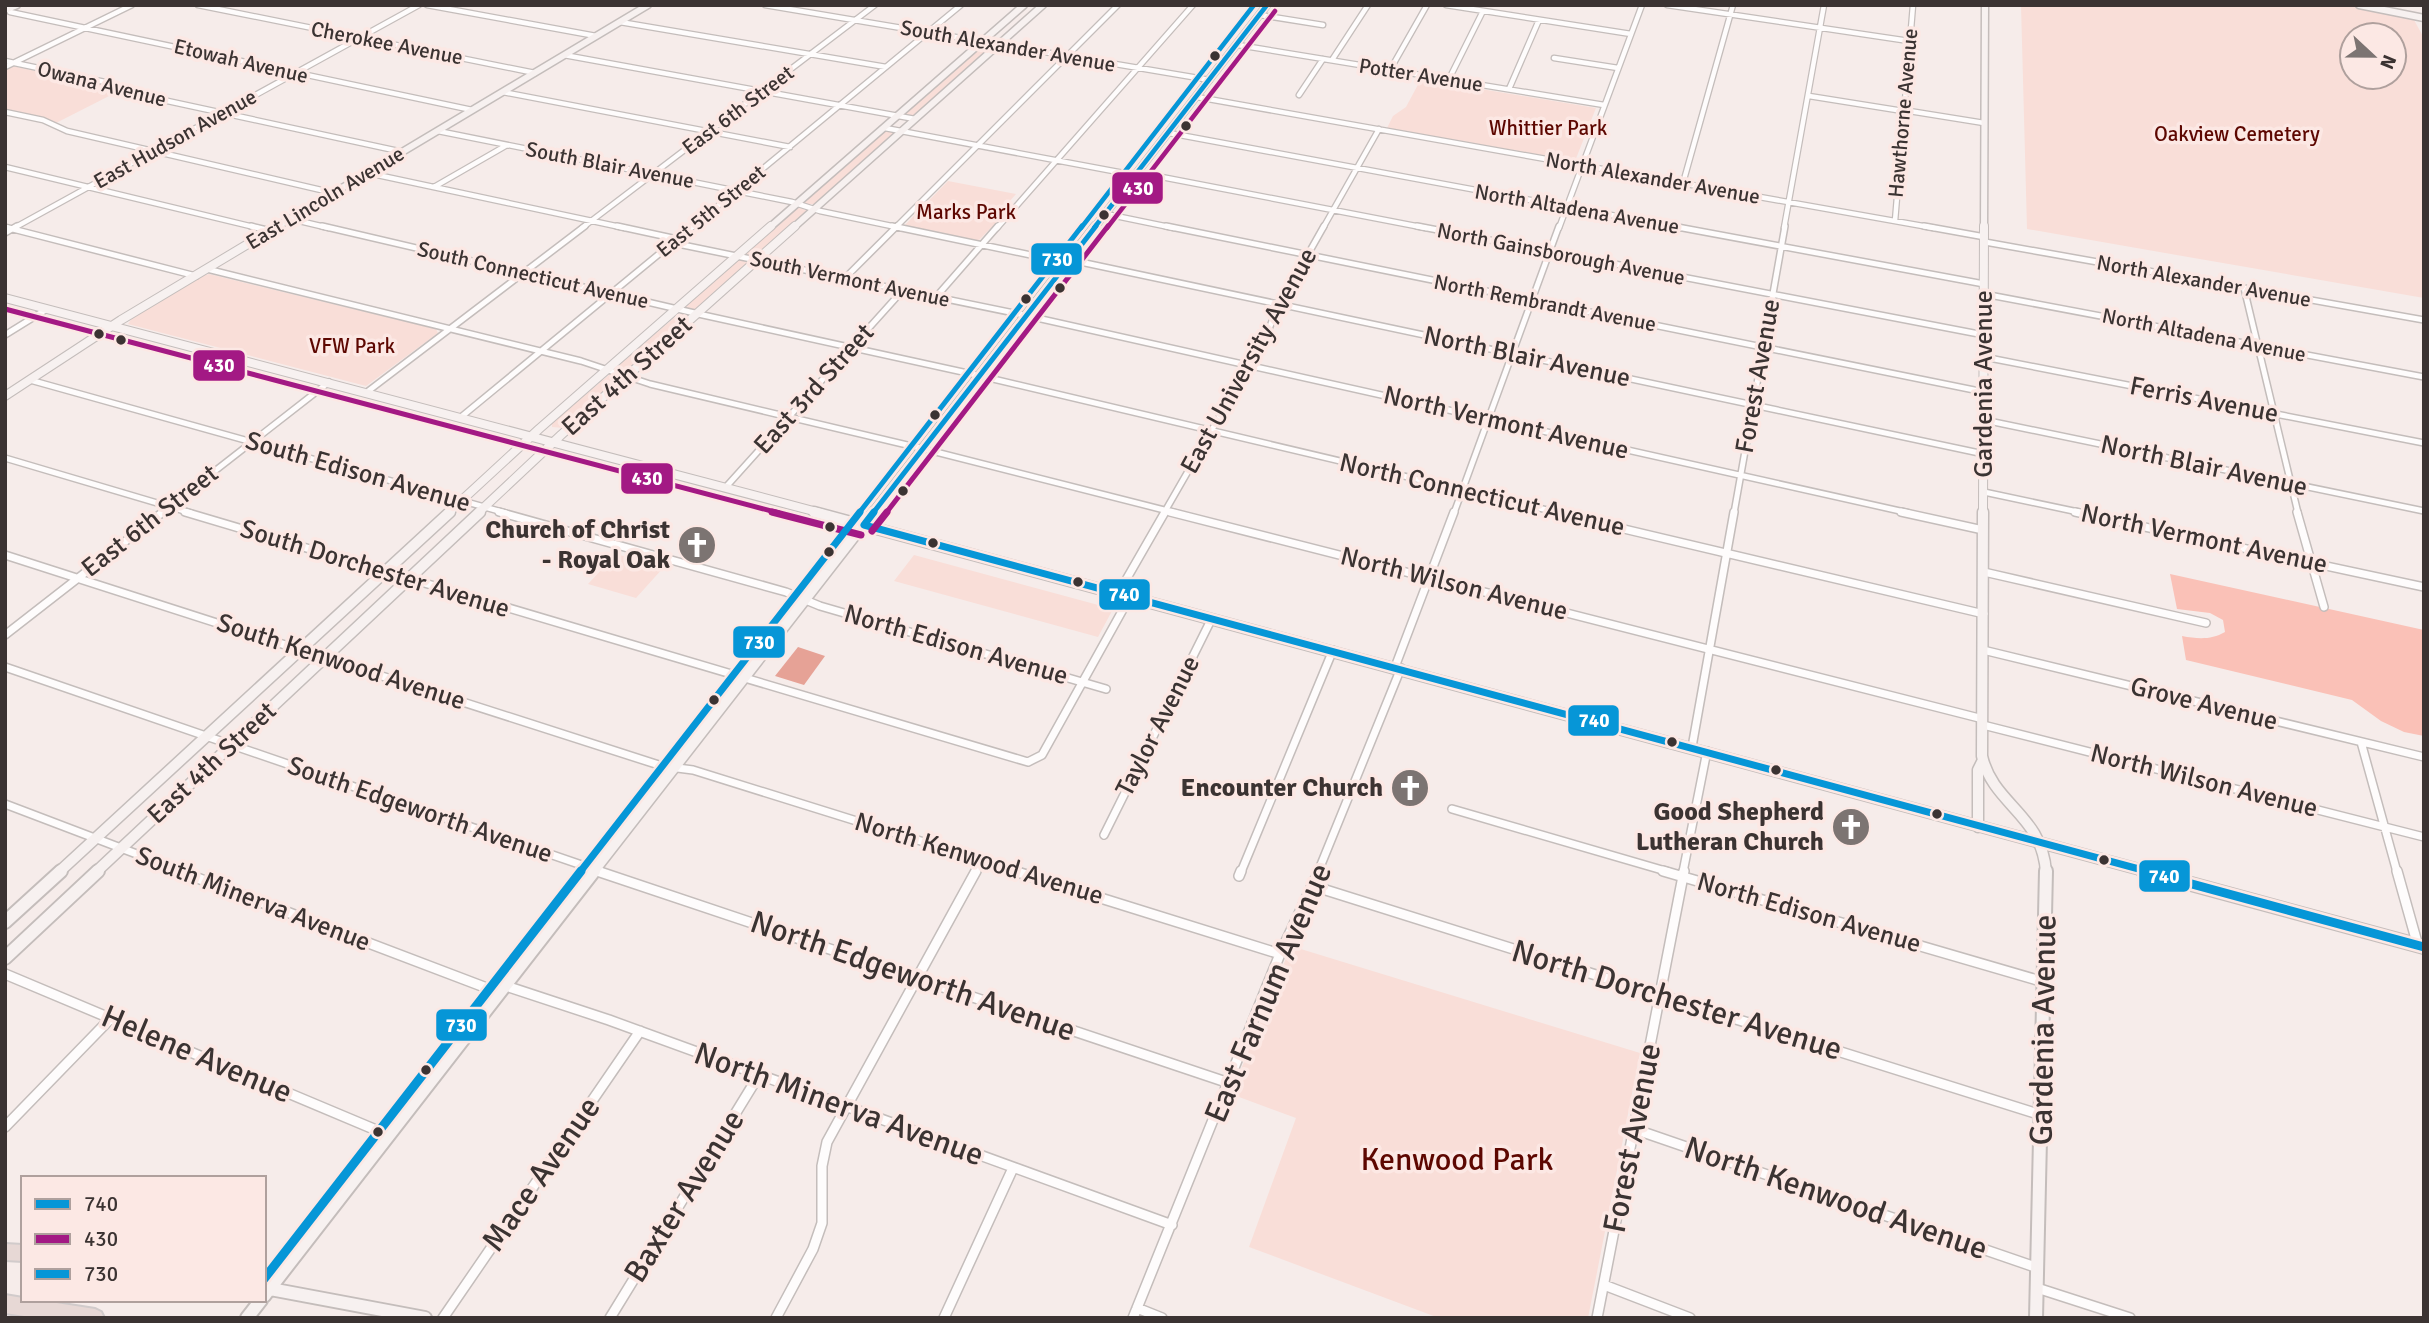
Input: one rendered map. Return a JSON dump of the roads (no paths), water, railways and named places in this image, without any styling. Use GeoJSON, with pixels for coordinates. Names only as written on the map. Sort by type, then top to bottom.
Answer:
{"type":"FeatureCollection","features":[{"type":"Feature","properties":{"kind":"highway"},"geometry":{"type":"LineString","coordinates":[[5,1304],[95,1318]]}},
{"type":"Feature","properties":{"kind":"street"},"geometry":{"type":"LineString","coordinates":[[8,11],[17,5]]}},
{"type":"Feature","properties":{"kind":"street"},"geometry":{"type":"LineString","coordinates":[[5,67],[132,5]]}},
{"type":"Feature","properties":{"kind":"street","name":"Cherokee Avenue"},"geometry":{"type":"LineString","coordinates":[[198,5],[535,73]]}},
{"type":"Feature","properties":{"kind":"street","name":"East Hudson Avenue"},"geometry":{"type":"LineString","coordinates":[[5,233],[419,5]]}},
{"type":"Feature","properties":{"kind":"street"},"geometry":{"type":"LineString","coordinates":[[427,5],[596,36]]}},
{"type":"Feature","properties":{"kind":"street","name":"East Lincoln Avenue"},"geometry":{"type":"LineString","coordinates":[[5,396],[196,275],[648,5]]}},
{"type":"Feature","properties":{"kind":"street","name":"South Alexander Avenue"},"geometry":{"type":"LineString","coordinates":[[765,5],[1210,80]]}},
{"type":"Feature","properties":{"kind":"street","name":"East 6th Street"},"geometry":{"type":"LineString","coordinates":[[367,392],[875,5]]}},
{"type":"Feature","properties":{"kind":"street","name":"East 5th Street"},"geometry":{"type":"LineString","coordinates":[[461,417],[961,5]]}},
{"type":"Feature","properties":{"kind":"street","name":"East 4th Street"},"geometry":{"type":"LineString","coordinates":[[5,922],[532,436],[1024,5]]}},
{"type":"Feature","properties":{"kind":"street","name":"East 4th Street"},"geometry":{"type":"LineString","coordinates":[[5,958],[568,429],[1043,5]]}},
{"type":"Feature","properties":{"kind":"street"},"geometry":{"type":"LineString","coordinates":[[845,278],[1118,5]]}},
{"type":"Feature","properties":{"kind":"street"},"geometry":{"type":"LineString","coordinates":[[936,297],[1193,5]]}},
{"type":"Feature","properties":{"kind":"street"},"geometry":{"type":"LineString","coordinates":[[1257,5],[1267,6]]}},
{"type":"Feature","properties":{"kind":"street"},"geometry":{"type":"LineString","coordinates":[[1332,60],[1368,5]]}},
{"type":"Feature","properties":{"kind":"street"},"geometry":{"type":"LineString","coordinates":[[1390,70],[1427,5]]}},
{"type":"Feature","properties":{"kind":"street"},"geometry":{"type":"LineString","coordinates":[[1449,5],[1632,33]]}},
{"type":"Feature","properties":{"kind":"street","name":"East Farnum Avenue"},"geometry":{"type":"LineString","coordinates":[[1135,1313],[1280,954],[1313,886],[1398,667],[1642,5]]}},
{"type":"Feature","properties":{"kind":"street"},"geometry":{"type":"LineString","coordinates":[[1667,5],[1909,41]]}},
{"type":"Feature","properties":{"kind":"street"},"geometry":{"type":"LineString","coordinates":[[1683,183],[1733,5]]}},
{"type":"Feature","properties":{"kind":"street","name":"Forest Avenue"},"geometry":{"type":"LineString","coordinates":[[1692,747],[1824,5]]}},
{"type":"Feature","properties":{"kind":"street","name":"Hawthorne Avenue"},"geometry":{"type":"LineString","coordinates":[[1895,221],[1913,5]]}},
{"type":"Feature","properties":{"kind":"street","name":"Gardenia Avenue"},"geometry":{"type":"LineString","coordinates":[[1985,5],[1982,762],[1992,782],[2026,817],[2040,844],[2046,895],[2036,1318]]}},
{"type":"Feature","properties":{"kind":"street"},"geometry":{"type":"LineString","coordinates":[[2359,5],[2424,18]]}},
{"type":"Feature","properties":{"kind":"street"},"geometry":{"type":"LineString","coordinates":[[266,1292],[1267,6]]}},
{"type":"Feature","properties":{"kind":"street","name":"Etowah Avenue"},"geometry":{"type":"LineString","coordinates":[[8,11],[472,110]]}},
{"type":"Feature","properties":{"kind":"street"},"geometry":{"type":"LineString","coordinates":[[1448,79],[1483,11]]}},
{"type":"Feature","properties":{"kind":"street"},"geometry":{"type":"LineString","coordinates":[[1260,15],[1323,25]]}},
{"type":"Feature","properties":{"kind":"street"},"geometry":{"type":"LineString","coordinates":[[1508,89],[1539,20]]}},
{"type":"Feature","properties":{"kind":"street"},"geometry":{"type":"LineString","coordinates":[[620,22],[886,67]]}},
{"type":"Feature","properties":{"kind":"street","name":"Potter Avenue"},"geometry":{"type":"LineString","coordinates":[[1238,45],[1604,105]]}},
{"type":"Feature","properties":{"kind":"street"},"geometry":{"type":"LineString","coordinates":[[564,55],[915,119]]}},
{"type":"Feature","properties":{"kind":"street"},"geometry":{"type":"LineString","coordinates":[[1554,58],[1618,68]]}},
{"type":"Feature","properties":{"kind":"street"},"geometry":{"type":"LineString","coordinates":[[1299,95],[1323,59]]}},
{"type":"Feature","properties":{"kind":"street","name":"Owana Avenue"},"geometry":{"type":"LineString","coordinates":[[5,61],[105,82],[126,92],[403,152]]}},
{"type":"Feature","properties":{"kind":"street"},"geometry":{"type":"LineString","coordinates":[[503,92],[790,146]]}},
{"type":"Feature","properties":{"kind":"street"},"geometry":{"type":"LineString","coordinates":[[1809,96],[1984,123]]}},
{"type":"Feature","properties":{"kind":"street","name":"North Alexander Avenue"},"geometry":{"type":"LineString","coordinates":[[1197,97],[1791,202],[2424,320]]}},
{"type":"Feature","properties":{"kind":"street"},"geometry":{"type":"LineString","coordinates":[[5,112],[43,120],[62,130],[334,193]]}},
{"type":"Feature","properties":{"kind":"street","name":"North Gainsborough Avenue"},"geometry":{"type":"LineString","coordinates":[[885,128],[1334,210],[1984,335]]}},
{"type":"Feature","properties":{"kind":"street","name":"East University Avenue"},"geometry":{"type":"LineString","coordinates":[[1119,592],[1268,334],[1280,304],[1379,129]]}},
{"type":"Feature","properties":{"kind":"street","name":"South Blair Avenue"},"geometry":{"type":"LineString","coordinates":[[438,131],[1070,262]]}},
{"type":"Feature","properties":{"kind":"street","name":"North Altadena Avenue"},"geometry":{"type":"LineString","coordinates":[[1169,133],[1984,284]]}},
{"type":"Feature","properties":{"kind":"street"},"geometry":{"type":"LineString","coordinates":[[435,187],[507,145]]}},
{"type":"Feature","properties":{"kind":"street"},"geometry":{"type":"LineString","coordinates":[[5,167],[271,231]]}},
{"type":"Feature","properties":{"kind":"street","name":"South Vermont Avenue"},"geometry":{"type":"LineString","coordinates":[[368,173],[592,221],[738,256],[1028,316]]}},
{"type":"Feature","properties":{"kind":"street","name":"North Rembrandt Avenue"},"geometry":{"type":"LineString","coordinates":[[1106,214],[1984,392]]}},
{"type":"Feature","properties":{"kind":"street","name":"South Connecticut Avenue"},"geometry":{"type":"LineString","coordinates":[[291,219],[981,376]]}},
{"type":"Feature","properties":{"kind":"street"},"geometry":{"type":"LineString","coordinates":[[5,227],[196,275]]}},
{"type":"Feature","properties":{"kind":"street","name":"North Blair Avenue"},"geometry":{"type":"LineString","coordinates":[[1070,262],[1984,454]]}},
{"type":"Feature","properties":{"kind":"street","name":"North Wilson Avenue"},"geometry":{"type":"LineString","coordinates":[[207,269],[541,351],[650,384],[924,449],[1710,649],[2424,837]]}},
{"type":"Feature","properties":{"kind":"street"},"geometry":{"type":"LineString","coordinates":[[2244,288],[2289,483],[2324,607]]}},
{"type":"Feature","properties":{"kind":"street","name":"East 3rd Street"},"geometry":{"type":"LineString","coordinates":[[725,488],[903,290]]}},
{"type":"Feature","properties":{"kind":"street","name":"North Altadena Avenue"},"geometry":{"type":"LineString","coordinates":[[1984,294],[2424,377]]}},
{"type":"Feature","properties":{"kind":"street"},"geometry":{"type":"LineString","coordinates":[[5,298],[1131,595],[2421,946]]}},
{"type":"Feature","properties":{"kind":"street"},"geometry":{"type":"LineString","coordinates":[[5,335],[47,309]]}},
{"type":"Feature","properties":{"kind":"street","name":"North Vermont Avenue"},"geometry":{"type":"LineString","coordinates":[[1028,316],[1983,530]]}},
{"type":"Feature","properties":{"kind":"street","name":"Ferris Avenue"},"geometry":{"type":"LineString","coordinates":[[1984,357],[2424,443]]}},
{"type":"Feature","properties":{"kind":"street","name":"North Connecticut Avenue"},"geometry":{"type":"LineString","coordinates":[[981,376],[1983,614]]}},
{"type":"Feature","properties":{"kind":"street","name":"South Edison Avenue"},"geometry":{"type":"LineString","coordinates":[[30,380],[806,600]]}},
{"type":"Feature","properties":{"kind":"street","name":"East 6th Street"},"geometry":{"type":"LineString","coordinates":[[5,635],[329,382]]}},
{"type":"Feature","properties":{"kind":"street"},"geometry":{"type":"LineString","coordinates":[[550,420],[550,429],[568,429]]}},
{"type":"Feature","properties":{"kind":"street","name":"North Blair Avenue"},"geometry":{"type":"LineString","coordinates":[[1984,420],[2424,511]]}},
{"type":"Feature","properties":{"kind":"street"},"geometry":{"type":"LineString","coordinates":[[516,451],[533,449],[538,452],[538,458]]}},
{"type":"Feature","properties":{"kind":"street","name":"South Dorchester Avenue"},"geometry":{"type":"LineString","coordinates":[[5,458],[745,678]]}},
{"type":"Feature","properties":{"kind":"street","name":"North Vermont Avenue"},"geometry":{"type":"LineString","coordinates":[[1984,492],[2424,587]]}},
{"type":"Feature","properties":{"kind":"street","name":"South Kenwood Avenue"},"geometry":{"type":"LineString","coordinates":[[5,555],[662,766],[676,768]]}},
{"type":"Feature","properties":{"kind":"street"},"geometry":{"type":"LineString","coordinates":[[1984,572],[2206,623]]}},
{"type":"Feature","properties":{"kind":"street"},"geometry":{"type":"LineString","coordinates":[[745,678],[1025,762],[1034,761],[1042,755],[1131,595]]}},
{"type":"Feature","properties":{"kind":"street","name":"North Edison Avenue"},"geometry":{"type":"LineString","coordinates":[[806,600],[1105,689]]}},
{"type":"Feature","properties":{"kind":"street","name":"Taylor Avenue"},"geometry":{"type":"LineString","coordinates":[[1104,835],[1213,617]]}},
{"type":"Feature","properties":{"kind":"street"},"geometry":{"type":"LineString","coordinates":[[1239,876],[1333,650]]}},
{"type":"Feature","properties":{"kind":"street","name":"Grove Avenue"},"geometry":{"type":"LineString","coordinates":[[1983,650],[2424,757]]}},
{"type":"Feature","properties":{"kind":"street","name":"South Edgeworth Avenue"},"geometry":{"type":"LineString","coordinates":[[5,667],[597,870]]}},
{"type":"Feature","properties":{"kind":"street"},"geometry":{"type":"LineString","coordinates":[[2361,742],[2421,946]]}},
{"type":"Feature","properties":{"kind":"street","name":"Forest Avenue"},"geometry":{"type":"LineString","coordinates":[[1597,1318],[1707,751]]}},
{"type":"Feature","properties":{"kind":"street","name":"Gardenia Avenue"},"geometry":{"type":"LineString","coordinates":[[1978,827],[1978,769],[1982,762]]}},
{"type":"Feature","properties":{"kind":"street","name":"North Kenwood Avenue"},"geometry":{"type":"LineString","coordinates":[[676,768],[694,770],[1280,954]]}},
{"type":"Feature","properties":{"kind":"street","name":"South Minerva Avenue"},"geometry":{"type":"LineString","coordinates":[[5,804],[503,989]]}},
{"type":"Feature","properties":{"kind":"street","name":"North Edison Avenue"},"geometry":{"type":"LineString","coordinates":[[1452,809],[2045,982]]}},
{"type":"Feature","properties":{"kind":"street"},"geometry":{"type":"LineString","coordinates":[[776,1318],[818,1237],[824,1205],[822,1166],[827,1142],[982,860]]}},
{"type":"Feature","properties":{"kind":"street","name":"North Edgeworth Avenue"},"geometry":{"type":"LineString","coordinates":[[597,870],[1229,1083]]}},
{"type":"Feature","properties":{"kind":"street","name":"North Dorchester Avenue"},"geometry":{"type":"LineString","coordinates":[[1313,886],[2041,1115]]}},
{"type":"Feature","properties":{"kind":"street","name":"Helene Avenue"},"geometry":{"type":"LineString","coordinates":[[5,974],[388,1135]]}},
{"type":"Feature","properties":{"kind":"street","name":"North Minerva Avenue"},"geometry":{"type":"LineString","coordinates":[[503,989],[640,1031],[1172,1225]]}},
{"type":"Feature","properties":{"kind":"street"},"geometry":{"type":"LineString","coordinates":[[5,1126],[111,1018]]}},
{"type":"Feature","properties":{"kind":"street","name":"Mace Avenue"},"geometry":{"type":"LineString","coordinates":[[443,1318],[640,1031]]}},
{"type":"Feature","properties":{"kind":"street","name":"Baxter Avenue"},"geometry":{"type":"LineString","coordinates":[[610,1318],[759,1075]]}},
{"type":"Feature","properties":{"kind":"street","name":"North Kenwood Avenue"},"geometry":{"type":"LineString","coordinates":[[1634,1129],[2038,1268]]}},
{"type":"Feature","properties":{"kind":"street"},"geometry":{"type":"LineString","coordinates":[[944,1318],[1013,1168]]}},
{"type":"Feature","properties":{"kind":"street"},"geometry":{"type":"LineString","coordinates":[[1604,1285],[1690,1318]]}},
{"type":"Feature","properties":{"kind":"street"},"geometry":{"type":"LineString","coordinates":[[2037,1287],[2130,1318]]}},
{"type":"Feature","properties":{"kind":"street"},"geometry":{"type":"LineString","coordinates":[[266,1301],[425,1318]]}},
{"type":"Feature","properties":{"kind":"street"},"geometry":{"type":"LineString","coordinates":[[1135,1313],[1162,1318]]}},
{"type":"Feature","properties":{"kind":"place","name":"Church of Christ - Royal Oak"},"geometry":{"type":"Point","coordinates":[697,545]}},
{"type":"Feature","properties":{"kind":"place","name":"Encounter Church"},"geometry":{"type":"Point","coordinates":[1410,788]}},
{"type":"Feature","properties":{"kind":"place","name":"Good Shepherd Lutheran Church"},"geometry":{"type":"Point","coordinates":[1851,827]}},
{"type":"Feature","properties":{"kind":"park label","name":"Whittier Park"},"geometry":{"type":"Point","coordinates":[1548,128]}},
{"type":"Feature","properties":{"kind":"park label","name":"Oakview Cemetery"},"geometry":{"type":"Point","coordinates":[2237,134]}},
{"type":"Feature","properties":{"kind":"park label","name":"Marks Park"},"geometry":{"type":"Point","coordinates":[966,212]}},
{"type":"Feature","properties":{"kind":"park label","name":"VFW Park"},"geometry":{"type":"Point","coordinates":[352,346]}},
{"type":"Feature","properties":{"kind":"park label","name":"Kenwood Park"},"geometry":{"type":"Point","coordinates":[1457,1159]}}]}
